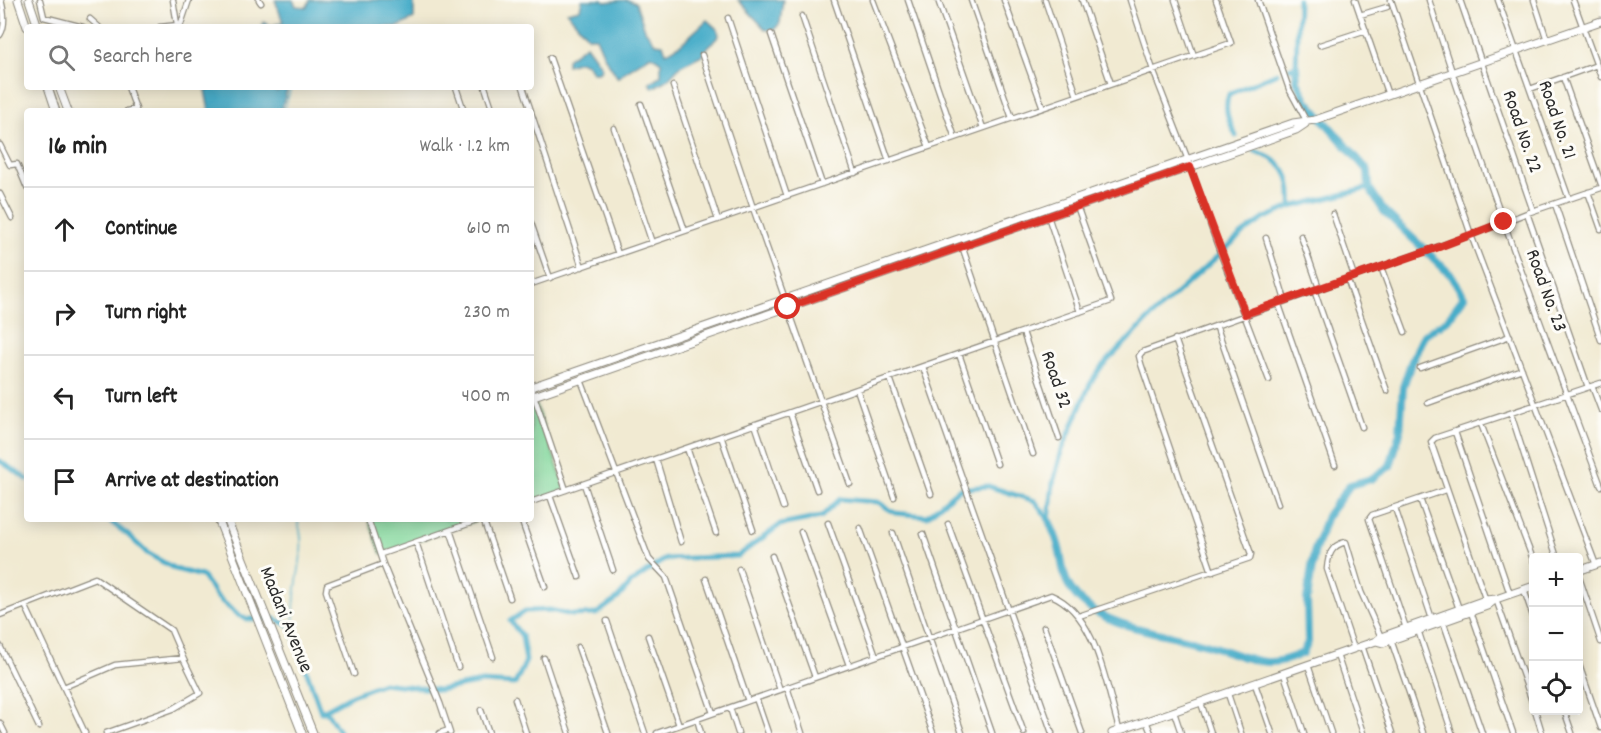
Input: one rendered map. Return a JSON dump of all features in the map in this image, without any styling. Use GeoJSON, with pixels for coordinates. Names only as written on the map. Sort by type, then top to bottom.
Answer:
{"type":"FeatureCollection","features":[{"type":"Feature","properties":{"kind":"street"},"geometry":{"type":"LineString","coordinates":[[0,35],[3,30],[4,13],[1,0]]}},
{"type":"Feature","properties":{"kind":"street"},"geometry":{"type":"LineString","coordinates":[[18,0],[26,24]]}},
{"type":"Feature","properties":{"kind":"street"},"geometry":{"type":"LineString","coordinates":[[29,0],[37,24]]}},
{"type":"Feature","properties":{"kind":"street"},"geometry":{"type":"LineString","coordinates":[[40,0],[44,17],[71,24]]}},
{"type":"Feature","properties":{"kind":"street"},"geometry":{"type":"LineString","coordinates":[[173,0],[178,24]]}},
{"type":"Feature","properties":{"kind":"street"},"geometry":{"type":"LineString","coordinates":[[179,24],[189,0]]}},
{"type":"Feature","properties":{"kind":"street"},"geometry":{"type":"LineString","coordinates":[[834,0],[889,161]]}},
{"type":"Feature","properties":{"kind":"street"},"geometry":{"type":"LineString","coordinates":[[873,0],[929,147]]}},
{"type":"Feature","properties":{"kind":"street"},"geometry":{"type":"LineString","coordinates":[[908,0],[955,138]]}},
{"type":"Feature","properties":{"kind":"street"},"geometry":{"type":"LineString","coordinates":[[938,0],[983,128]]}},
{"type":"Feature","properties":{"kind":"street"},"geometry":{"type":"LineString","coordinates":[[970,0],[1012,118]]}},
{"type":"Feature","properties":{"kind":"street"},"geometry":{"type":"LineString","coordinates":[[1004,0],[1043,108]]}},
{"type":"Feature","properties":{"kind":"street"},"geometry":{"type":"LineString","coordinates":[[1045,0],[1077,96]]}},
{"type":"Feature","properties":{"kind":"street"},"geometry":{"type":"LineString","coordinates":[[1082,0],[1111,84]]}},
{"type":"Feature","properties":{"kind":"street"},"geometry":{"type":"LineString","coordinates":[[1130,0],[1153,70],[1269,380]]}},
{"type":"Feature","properties":{"kind":"street"},"geometry":{"type":"LineString","coordinates":[[1175,0],[1194,56]]}},
{"type":"Feature","properties":{"kind":"street"},"geometry":{"type":"LineString","coordinates":[[534,283],[1231,43],[1216,0]]}},
{"type":"Feature","properties":{"kind":"street"},"geometry":{"type":"LineString","coordinates":[[1258,0],[1289,89],[1311,121]]}},
{"type":"Feature","properties":{"kind":"street"},"geometry":{"type":"LineString","coordinates":[[1355,0],[1388,95]]}},
{"type":"Feature","properties":{"kind":"street"},"geometry":{"type":"LineString","coordinates":[[1391,0],[1471,235],[1598,564],[1583,571]]}},
{"type":"Feature","properties":{"kind":"street","name":"Road No. 23"},"geometry":{"type":"LineString","coordinates":[[1429,0],[1451,73],[1601,486]]}},
{"type":"Feature","properties":{"kind":"street","name":"Road No. 22"},"geometry":{"type":"LineString","coordinates":[[1460,0],[1533,211]]}},
{"type":"Feature","properties":{"kind":"street","name":"Road No. 21"},"geometry":{"type":"LineString","coordinates":[[1498,0],[1569,199]]}},
{"type":"Feature","properties":{"kind":"street"},"geometry":{"type":"LineString","coordinates":[[1534,0],[1547,40]]}},
{"type":"Feature","properties":{"kind":"street"},"geometry":{"type":"LineString","coordinates":[[1573,0],[1601,77]]}},
{"type":"Feature","properties":{"kind":"street"},"geometry":{"type":"LineString","coordinates":[[1360,15],[1387,7]]}},
{"type":"Feature","properties":{"kind":"street"},"geometry":{"type":"LineString","coordinates":[[802,16],[855,172]]}},
{"type":"Feature","properties":{"kind":"street"},"geometry":{"type":"LineString","coordinates":[[728,18],[786,196]]}},
{"type":"Feature","properties":{"kind":"street"},"geometry":{"type":"LineString","coordinates":[[90,19],[96,24]]}},
{"type":"Feature","properties":{"kind":"street"},"geometry":{"type":"LineString","coordinates":[[534,386],[1189,163],[1296,130],[1311,121],[1601,21]]}},
{"type":"Feature","properties":{"kind":"street"},"geometry":{"type":"LineString","coordinates":[[1320,45],[1366,30]]}},
{"type":"Feature","properties":{"kind":"street"},"geometry":{"type":"LineString","coordinates":[[771,34],[822,184]]}},
{"type":"Feature","properties":{"kind":"street"},"geometry":{"type":"LineString","coordinates":[[702,55],[850,484]]}},
{"type":"Feature","properties":{"kind":"street"},"geometry":{"type":"LineString","coordinates":[[550,58],[618,254]]}},
{"type":"Feature","properties":{"kind":"street"},"geometry":{"type":"LineString","coordinates":[[1530,89],[1597,65]]}},
{"type":"Feature","properties":{"kind":"street"},"geometry":{"type":"LineString","coordinates":[[1212,572],[1139,356],[1142,352],[1175,339],[1439,247],[1601,186],[1563,77]]}},
{"type":"Feature","properties":{"kind":"street"},"geometry":{"type":"LineString","coordinates":[[673,86],[718,220]]}},
{"type":"Feature","properties":{"kind":"street"},"geometry":{"type":"LineString","coordinates":[[49,90],[55,108]]}},
{"type":"Feature","properties":{"kind":"street"},"geometry":{"type":"LineString","coordinates":[[60,90],[67,108]]}},
{"type":"Feature","properties":{"kind":"street"},"geometry":{"type":"LineString","coordinates":[[129,90],[135,108]]}},
{"type":"Feature","properties":{"kind":"street"},"geometry":{"type":"LineString","coordinates":[[457,90],[463,108]]}},
{"type":"Feature","properties":{"kind":"street"},"geometry":{"type":"LineString","coordinates":[[485,90],[492,108]]}},
{"type":"Feature","properties":{"kind":"street"},"geometry":{"type":"LineString","coordinates":[[524,90],[530,108]]}},
{"type":"Feature","properties":{"kind":"street"},"geometry":{"type":"LineString","coordinates":[[641,104],[685,231]]}},
{"type":"Feature","properties":{"kind":"street"},"geometry":{"type":"LineString","coordinates":[[534,121],[582,267]]}},
{"type":"Feature","properties":{"kind":"street"},"geometry":{"type":"LineString","coordinates":[[614,128],[652,243]]}},
{"type":"Feature","properties":{"kind":"street"},"geometry":{"type":"LineString","coordinates":[[0,145],[10,165],[17,165],[24,181]]}},
{"type":"Feature","properties":{"kind":"street"},"geometry":{"type":"LineString","coordinates":[[534,396],[1077,206],[1189,163]]}},
{"type":"Feature","properties":{"kind":"street"},"geometry":{"type":"LineString","coordinates":[[1588,192],[1601,229]]}},
{"type":"Feature","properties":{"kind":"street"},"geometry":{"type":"LineString","coordinates":[[0,194],[12,218]]}},
{"type":"Feature","properties":{"kind":"street"},"geometry":{"type":"LineString","coordinates":[[1554,204],[1601,340]]}},
{"type":"Feature","properties":{"kind":"street"},"geometry":{"type":"LineString","coordinates":[[534,501],[1111,301],[1077,206]]}},
{"type":"Feature","properties":{"kind":"street"},"geometry":{"type":"LineString","coordinates":[[1527,213],[1590,387],[1601,410]]}},
{"type":"Feature","properties":{"kind":"street"},"geometry":{"type":"LineString","coordinates":[[1334,214],[1354,276]]}},
{"type":"Feature","properties":{"kind":"street"},"geometry":{"type":"LineString","coordinates":[[1048,216],[1080,312]]}},
{"type":"Feature","properties":{"kind":"street"},"geometry":{"type":"LineString","coordinates":[[534,232],[550,278]]}},
{"type":"Feature","properties":{"kind":"street"},"geometry":{"type":"LineString","coordinates":[[1301,236],[1316,289],[1362,427]]}},
{"type":"Feature","properties":{"kind":"street"},"geometry":{"type":"LineString","coordinates":[[1266,238],[1285,300]]}},
{"type":"Feature","properties":{"kind":"street"},"geometry":{"type":"LineString","coordinates":[[962,246],[1033,454]]}},
{"type":"Feature","properties":{"kind":"street"},"geometry":{"type":"LineString","coordinates":[[1381,267],[1405,332]]}},
{"type":"Feature","properties":{"kind":"street"},"geometry":{"type":"LineString","coordinates":[[1347,278],[1387,391]]}},
{"type":"Feature","properties":{"kind":"street"},"geometry":{"type":"LineString","coordinates":[[1278,302],[1335,465]]}},
{"type":"Feature","properties":{"kind":"street"},"geometry":{"type":"LineString","coordinates":[[1216,325],[1278,504]]}},
{"type":"Feature","properties":{"kind":"street","name":"Road 32"},"geometry":{"type":"LineString","coordinates":[[1023,332],[1059,438]]}},
{"type":"Feature","properties":{"kind":"street"},"geometry":{"type":"LineString","coordinates":[[1420,368],[1510,336]]}},
{"type":"Feature","properties":{"kind":"street"},"geometry":{"type":"LineString","coordinates":[[1079,616],[1250,558],[1251,554],[1175,339]]}},
{"type":"Feature","properties":{"kind":"street"},"geometry":{"type":"LineString","coordinates":[[960,354],[997,464]]}},
{"type":"Feature","properties":{"kind":"street"},"geometry":{"type":"LineString","coordinates":[[922,366],[1052,733]]}},
{"type":"Feature","properties":{"kind":"street"},"geometry":{"type":"LineString","coordinates":[[1428,403],[1522,369]]}},
{"type":"Feature","properties":{"kind":"street"},"geometry":{"type":"LineString","coordinates":[[890,378],[931,494]]}},
{"type":"Feature","properties":{"kind":"street"},"geometry":{"type":"LineString","coordinates":[[581,380],[649,560],[666,577],[713,713]]}},
{"type":"Feature","properties":{"kind":"street"},"geometry":{"type":"LineString","coordinates":[[1486,603],[1431,442],[1435,438],[1601,383]]}},
{"type":"Feature","properties":{"kind":"street"},"geometry":{"type":"LineString","coordinates":[[857,389],[894,497]]}},
{"type":"Feature","properties":{"kind":"street"},"geometry":{"type":"LineString","coordinates":[[534,402],[566,490]]}},
{"type":"Feature","properties":{"kind":"street"},"geometry":{"type":"LineString","coordinates":[[790,412],[817,490]]}},
{"type":"Feature","properties":{"kind":"street"},"geometry":{"type":"LineString","coordinates":[[1511,414],[1555,553]]}},
{"type":"Feature","properties":{"kind":"street"},"geometry":{"type":"LineString","coordinates":[[755,424],[783,507]]}},
{"type":"Feature","properties":{"kind":"street"},"geometry":{"type":"LineString","coordinates":[[1481,424],[1530,553]]}},
{"type":"Feature","properties":{"kind":"street"},"geometry":{"type":"LineString","coordinates":[[1455,432],[1510,594]]}},
{"type":"Feature","properties":{"kind":"street"},"geometry":{"type":"LineString","coordinates":[[721,436],[753,530]]}},
{"type":"Feature","properties":{"kind":"street"},"geometry":{"type":"LineString","coordinates":[[687,448],[716,533]]}},
{"type":"Feature","properties":{"kind":"street"},"geometry":{"type":"LineString","coordinates":[[656,459],[681,542]]}},
{"type":"Feature","properties":{"kind":"street"},"geometry":{"type":"LineString","coordinates":[[584,484],[613,570]]}},
{"type":"Feature","properties":{"kind":"street"},"geometry":{"type":"LineString","coordinates":[[1406,628],[1369,519],[1372,515],[1446,490]]}},
{"type":"Feature","properties":{"kind":"street"},"geometry":{"type":"LineString","coordinates":[[550,496],[579,578]]}},
{"type":"Feature","properties":{"kind":"street"},"geometry":{"type":"LineString","coordinates":[[1420,499],[1459,609]]}},
{"type":"Feature","properties":{"kind":"street"},"geometry":{"type":"LineString","coordinates":[[1395,508],[1432,619]]}},
{"type":"Feature","properties":{"kind":"street","name":"Madani Avenue"},"geometry":{"type":"LineString","coordinates":[[219,522],[302,733]]}},
{"type":"Feature","properties":{"kind":"street","name":"Madani Avenue"},"geometry":{"type":"LineString","coordinates":[[228,522],[313,733]]}},
{"type":"Feature","properties":{"kind":"street"},"geometry":{"type":"LineString","coordinates":[[369,522],[383,564],[439,700],[449,731],[440,733]]}},
{"type":"Feature","properties":{"kind":"street"},"geometry":{"type":"LineString","coordinates":[[381,554],[474,522]]}},
{"type":"Feature","properties":{"kind":"street"},"geometry":{"type":"LineString","coordinates":[[484,522],[510,598]]}},
{"type":"Feature","properties":{"kind":"street"},"geometry":{"type":"LineString","coordinates":[[522,522],[545,587]]}},
{"type":"Feature","properties":{"kind":"street"},"geometry":{"type":"LineString","coordinates":[[828,523],[876,656]]}},
{"type":"Feature","properties":{"kind":"street"},"geometry":{"type":"LineString","coordinates":[[948,524],[1024,733]]}},
{"type":"Feature","properties":{"kind":"street"},"geometry":{"type":"LineString","coordinates":[[860,528],[933,733]]}},
{"type":"Feature","properties":{"kind":"street"},"geometry":{"type":"LineString","coordinates":[[450,530],[493,657]]}},
{"type":"Feature","properties":{"kind":"street"},"geometry":{"type":"LineString","coordinates":[[801,532],[849,665]]}},
{"type":"Feature","properties":{"kind":"street"},"geometry":{"type":"LineString","coordinates":[[893,533],[962,733]]}},
{"type":"Feature","properties":{"kind":"street"},"geometry":{"type":"LineString","coordinates":[[923,534],[993,733]]}},
{"type":"Feature","properties":{"kind":"street"},"geometry":{"type":"LineString","coordinates":[[416,542],[458,667]]}},
{"type":"Feature","properties":{"kind":"street"},"geometry":{"type":"LineString","coordinates":[[1354,649],[1327,569],[1328,558],[1339,543],[1346,542],[1378,639],[1383,642],[1471,612],[1486,603],[1529,588]]}},
{"type":"Feature","properties":{"kind":"street"},"geometry":{"type":"LineString","coordinates":[[772,556],[815,677]]}},
{"type":"Feature","properties":{"kind":"street"},"geometry":{"type":"LineString","coordinates":[[354,674],[326,591],[327,585],[383,564]]}},
{"type":"Feature","properties":{"kind":"street"},"geometry":{"type":"LineString","coordinates":[[739,569],[780,690]]}},
{"type":"Feature","properties":{"kind":"street"},"geometry":{"type":"LineString","coordinates":[[0,615],[26,607],[95,578],[171,630],[200,693],[173,709],[106,733]]}},
{"type":"Feature","properties":{"kind":"street"},"geometry":{"type":"LineString","coordinates":[[706,579],[747,701]]}},
{"type":"Feature","properties":{"kind":"street"},"geometry":{"type":"LineString","coordinates":[[1583,588],[1601,642]]}},
{"type":"Feature","properties":{"kind":"street"},"geometry":{"type":"LineString","coordinates":[[1524,590],[1529,607]]}},
{"type":"Feature","properties":{"kind":"street"},"geometry":{"type":"LineString","coordinates":[[657,733],[1051,595],[1061,599],[1079,616],[1092,638],[1120,732]]}},
{"type":"Feature","properties":{"kind":"street"},"geometry":{"type":"LineString","coordinates":[[1496,599],[1529,695]]}},
{"type":"Feature","properties":{"kind":"street"},"geometry":{"type":"LineString","coordinates":[[1112,733],[1354,649],[1459,609],[1486,603]]}},
{"type":"Feature","properties":{"kind":"street"},"geometry":{"type":"LineString","coordinates":[[26,607],[85,733]]}},
{"type":"Feature","properties":{"kind":"street"},"geometry":{"type":"LineString","coordinates":[[1471,612],[1513,733]]}},
{"type":"Feature","properties":{"kind":"street"},"geometry":{"type":"LineString","coordinates":[[258,621],[266,618]]}},
{"type":"Feature","properties":{"kind":"street"},"geometry":{"type":"LineString","coordinates":[[607,621],[645,733]]}},
{"type":"Feature","properties":{"kind":"street"},"geometry":{"type":"LineString","coordinates":[[1443,621],[1482,733]]}},
{"type":"Feature","properties":{"kind":"street"},"geometry":{"type":"LineString","coordinates":[[1044,627],[1082,733]]}},
{"type":"Feature","properties":{"kind":"street"},"geometry":{"type":"LineString","coordinates":[[1418,630],[1452,733]]}},
{"type":"Feature","properties":{"kind":"street"},"geometry":{"type":"LineString","coordinates":[[648,636],[679,725]]}},
{"type":"Feature","properties":{"kind":"street"},"geometry":{"type":"LineString","coordinates":[[1391,640],[1423,733]]}},
{"type":"Feature","properties":{"kind":"street"},"geometry":{"type":"LineString","coordinates":[[0,646],[39,727]]}},
{"type":"Feature","properties":{"kind":"street"},"geometry":{"type":"LineString","coordinates":[[1362,646],[1392,733]]}},
{"type":"Feature","properties":{"kind":"street"},"geometry":{"type":"LineString","coordinates":[[578,647],[608,733]]}},
{"type":"Feature","properties":{"kind":"street"},"geometry":{"type":"LineString","coordinates":[[1336,655],[1363,733]]}},
{"type":"Feature","properties":{"kind":"street"},"geometry":{"type":"LineString","coordinates":[[64,687],[115,664],[183,658]]}},
{"type":"Feature","properties":{"kind":"street"},"geometry":{"type":"LineString","coordinates":[[544,658],[569,733]]}},
{"type":"Feature","properties":{"kind":"street"},"geometry":{"type":"LineString","coordinates":[[1308,665],[1331,733]]}},
{"type":"Feature","properties":{"kind":"street"},"geometry":{"type":"LineString","coordinates":[[1284,674],[1304,733]]}},
{"type":"Feature","properties":{"kind":"street"},"geometry":{"type":"LineString","coordinates":[[1583,676],[1601,728]]}},
{"type":"Feature","properties":{"kind":"street"},"geometry":{"type":"LineString","coordinates":[[1255,684],[1272,733]]}},
{"type":"Feature","properties":{"kind":"street"},"geometry":{"type":"LineString","coordinates":[[787,687],[802,733]]}},
{"type":"Feature","properties":{"kind":"street"},"geometry":{"type":"LineString","coordinates":[[1228,694],[1241,733]]}},
{"type":"Feature","properties":{"kind":"street"},"geometry":{"type":"LineString","coordinates":[[756,698],[768,733]]}},
{"type":"Feature","properties":{"kind":"street"},"geometry":{"type":"LineString","coordinates":[[515,699],[526,733]]}},
{"type":"Feature","properties":{"kind":"street"},"geometry":{"type":"LineString","coordinates":[[1201,703],[1211,733]]}},
{"type":"Feature","properties":{"kind":"street"},"geometry":{"type":"LineString","coordinates":[[729,708],[738,733]]}},
{"type":"Feature","properties":{"kind":"street"},"geometry":{"type":"LineString","coordinates":[[481,710],[489,733]]}},
{"type":"Feature","properties":{"kind":"street"},"geometry":{"type":"LineString","coordinates":[[1174,712],[1181,733]]}},
{"type":"Feature","properties":{"kind":"street"},"geometry":{"type":"LineString","coordinates":[[1536,715],[1542,733]]}},
{"type":"Feature","properties":{"kind":"street"},"geometry":{"type":"LineString","coordinates":[[1565,715],[1572,733]]}},
{"type":"Feature","properties":{"kind":"street"},"geometry":{"type":"LineString","coordinates":[[697,719],[701,733]]}},
{"type":"Feature","properties":{"kind":"street"},"geometry":{"type":"LineString","coordinates":[[1146,721],[1150,733]]}},
{"type":"Feature","properties":{"kind":"street"},"geometry":{"type":"LineString","coordinates":[[0,723],[5,733]]}},
{"type":"Feature","properties":{"kind":"green space"},"geometry":{"type":"Polygon","coordinates":[[[534,399],[566,490],[534,501],[534,399]]]}},
{"type":"Feature","properties":{"kind":"green space"},"geometry":{"type":"Polygon","coordinates":[[[369,522],[473,522],[381,554],[369,522]]]}},
{"type":"Feature","properties":{"kind":"water"},"geometry":{"type":"Polygon","coordinates":[[[275,0],[293,0],[296,6],[307,7],[310,0],[414,0],[414,19],[404,24],[277,24],[283,22],[275,0]]]}},
{"type":"Feature","properties":{"kind":"water"},"geometry":{"type":"Polygon","coordinates":[[[582,0],[603,0],[605,2],[627,0],[636,3],[645,30],[655,43],[663,44],[666,53],[681,44],[707,20],[718,30],[719,36],[702,55],[680,66],[668,79],[653,88],[649,83],[661,75],[661,62],[651,55],[618,78],[605,58],[596,37],[588,37],[567,12],[580,9],[582,0]]]}},
{"type":"Feature","properties":{"kind":"water"},"geometry":{"type":"Polygon","coordinates":[[[738,0],[783,0],[780,23],[775,29],[766,30],[738,0]]]}},
{"type":"Feature","properties":{"kind":"water"},"geometry":{"type":"Polygon","coordinates":[[[586,45],[602,67],[599,72],[592,72],[587,64],[580,61],[567,65],[567,59],[586,45]]]}},
{"type":"Feature","properties":{"kind":"water"},"geometry":{"type":"Polygon","coordinates":[[[205,90],[272,90],[277,92],[287,90],[282,108],[208,108],[205,90]]]}},
{"type":"Feature","properties":{"kind":"waterway"},"geometry":{"type":"LineString","coordinates":[[1290,68],[1296,67],[1298,0]]}},
{"type":"Feature","properties":{"kind":"waterway"},"geometry":{"type":"LineString","coordinates":[[1049,520],[1057,541],[1064,572],[1073,592],[1093,610],[1107,618],[1140,629],[1206,644],[1259,661],[1281,661],[1303,653],[1308,642],[1307,600],[1314,553],[1327,516],[1350,485],[1371,479],[1390,466],[1400,432],[1403,387],[1411,363],[1424,335],[1447,320],[1464,297],[1452,276],[1384,211],[1369,188],[1368,171],[1307,101],[1297,81],[1296,67]]}},
{"type":"Feature","properties":{"kind":"waterway"},"geometry":{"type":"LineString","coordinates":[[1236,136],[1227,110],[1229,94],[1277,73]]}},
{"type":"Feature","properties":{"kind":"waterway"},"geometry":{"type":"LineString","coordinates":[[285,108],[290,90]]}},
{"type":"Feature","properties":{"kind":"waterway"},"geometry":{"type":"LineString","coordinates":[[321,712],[352,695],[383,683],[439,690],[482,682],[515,684],[526,661],[522,636],[510,621],[525,611],[550,610],[572,615],[596,614],[617,599],[632,582],[665,559],[738,556],[780,525],[821,517],[840,499],[878,502],[895,513],[927,516],[959,489],[988,486],[1035,501],[1049,520],[1053,483],[1062,450],[1090,384],[1101,367],[1153,315],[1242,234],[1265,218],[1291,207],[1290,186],[1285,171],[1274,160],[1255,151]]}},
{"type":"Feature","properties":{"kind":"waterway"},"geometry":{"type":"LineString","coordinates":[[1291,207],[1369,188]]}},
{"type":"Feature","properties":{"kind":"waterway"},"geometry":{"type":"LineString","coordinates":[[0,461],[24,477]]}},
{"type":"Feature","properties":{"kind":"waterway"},"geometry":{"type":"LineString","coordinates":[[111,522],[147,553],[175,569],[202,576],[218,598],[238,615],[247,619],[275,619],[293,627],[321,712],[327,712],[340,733]]}},
{"type":"Feature","properties":{"kind":"waterway"},"geometry":{"type":"LineString","coordinates":[[293,627],[301,546],[298,522]]}},
{"type":"Feature","properties":{"kind":"route"},"geometry":{"type":"LineString","coordinates":[[788,307],[1190,167],[1245,314],[1439,247],[1504,222]]}}]}
